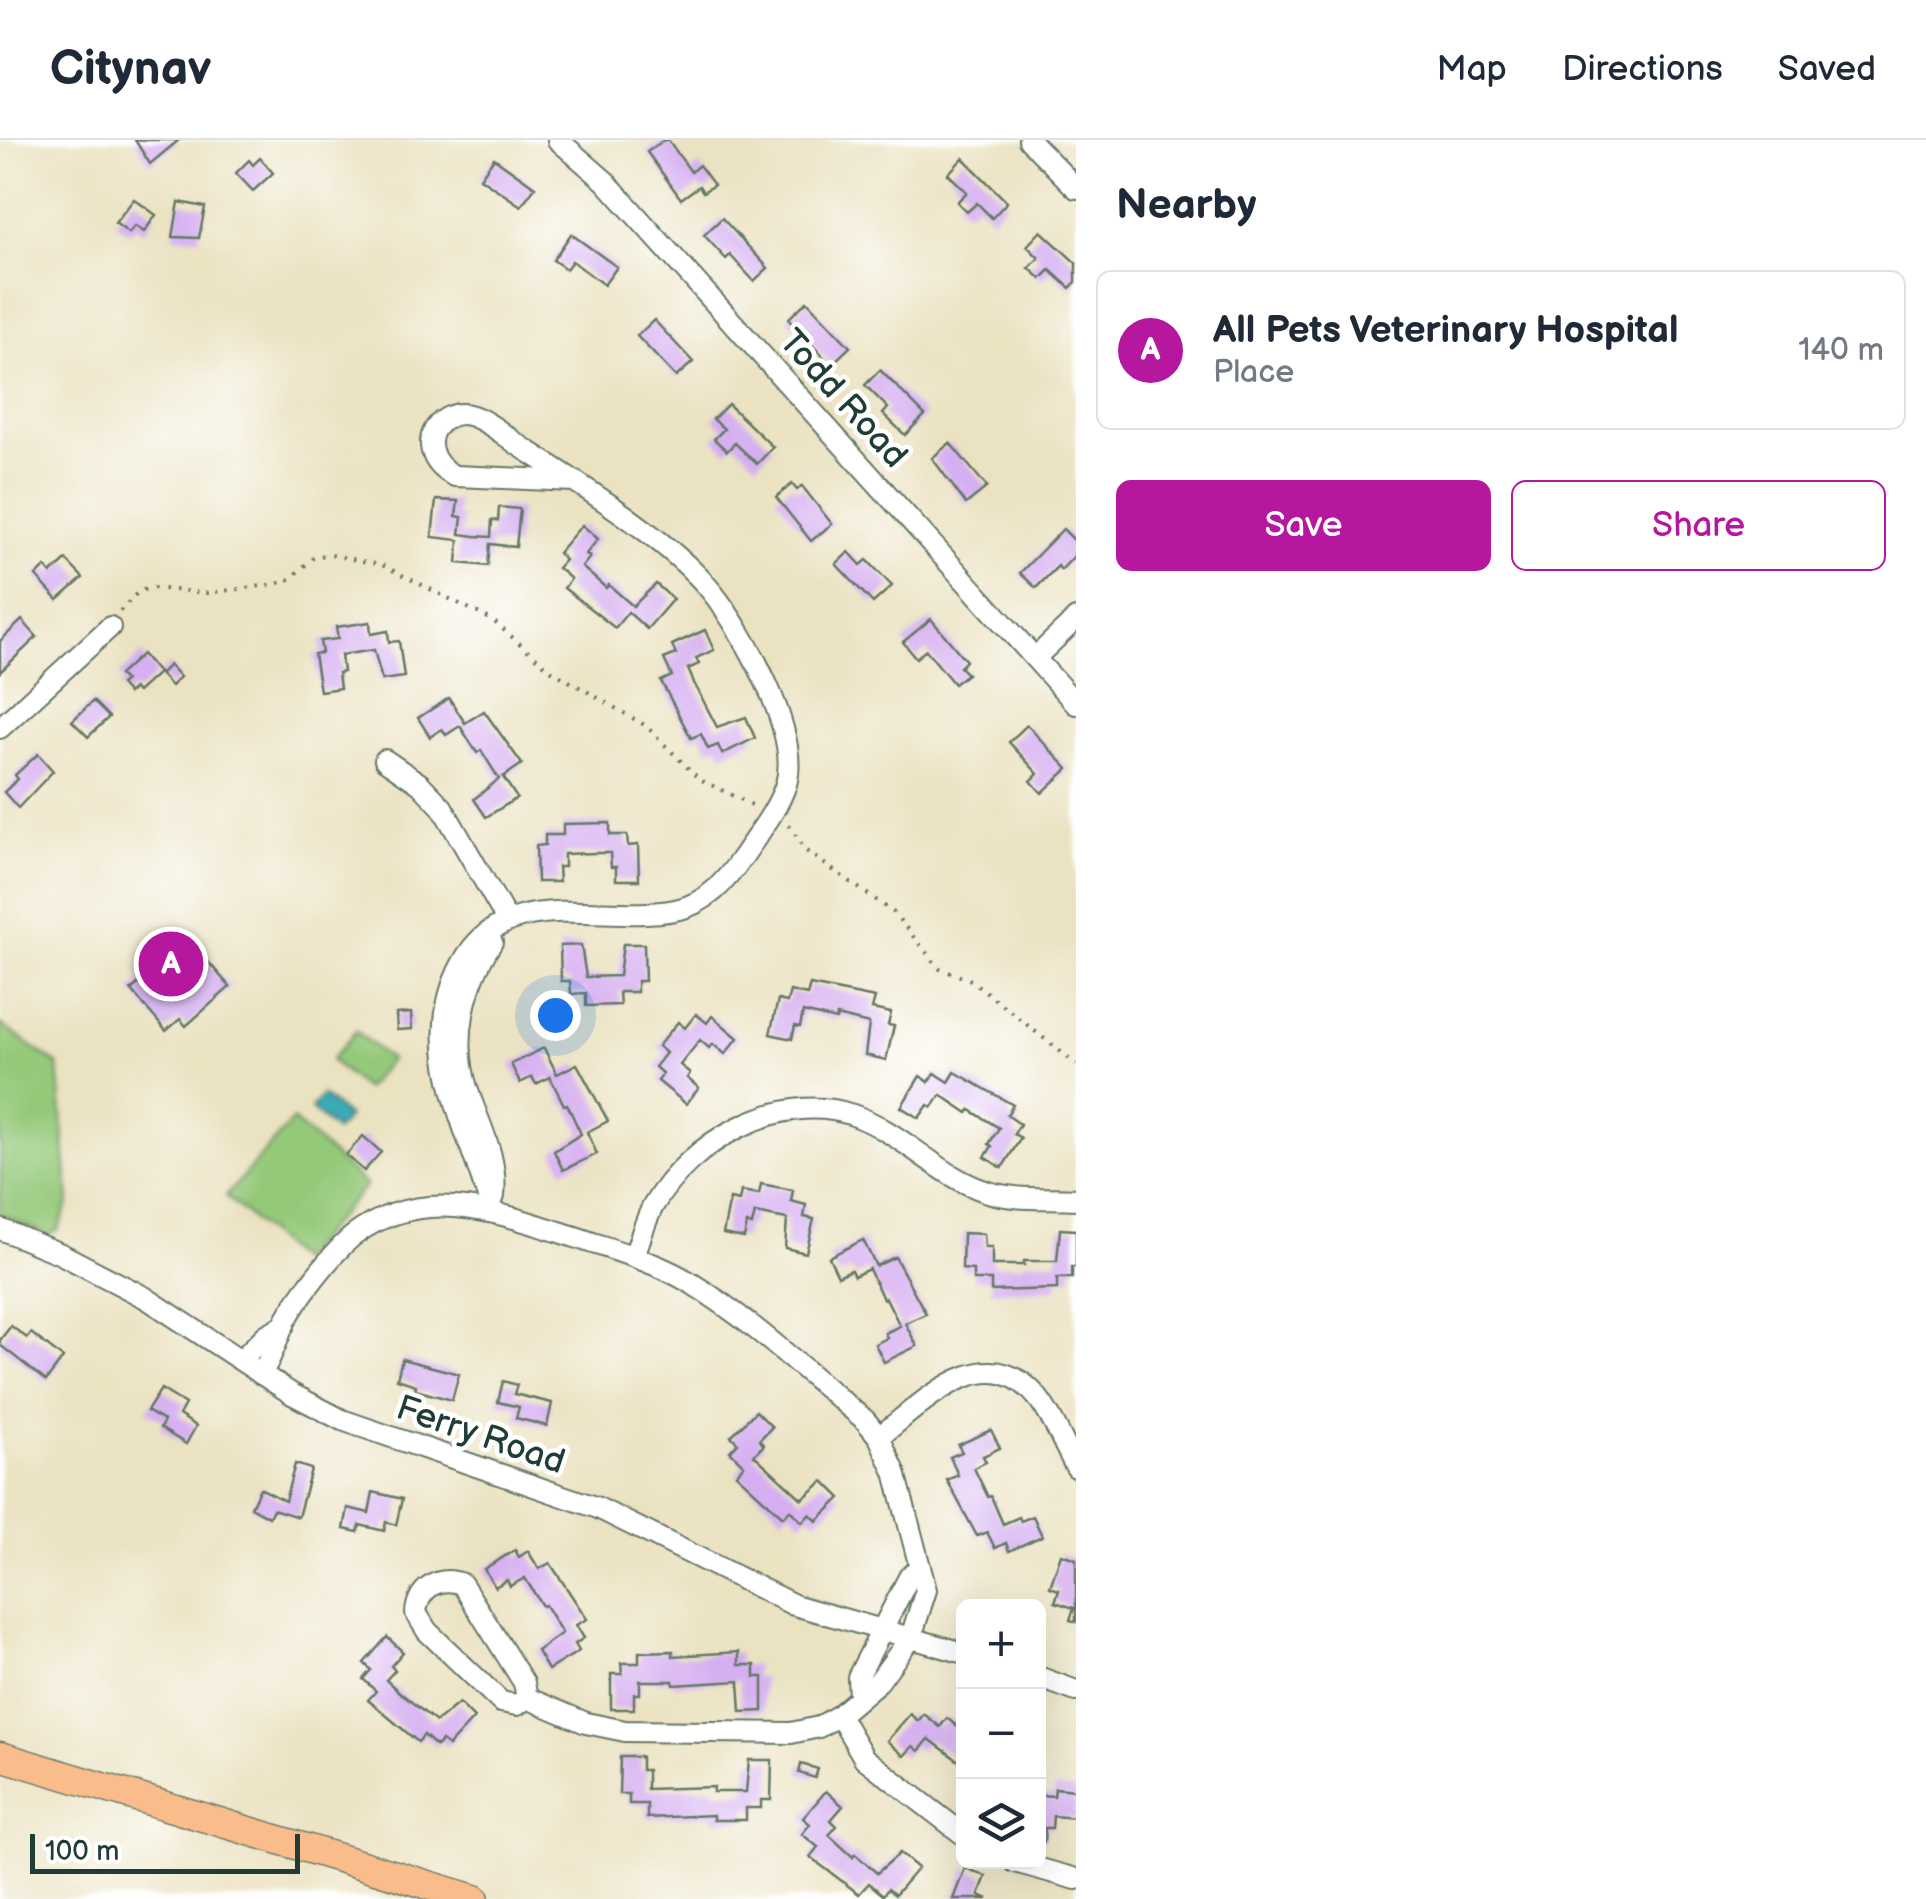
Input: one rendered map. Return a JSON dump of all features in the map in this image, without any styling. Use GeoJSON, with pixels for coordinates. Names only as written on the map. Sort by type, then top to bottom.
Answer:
{"type":"FeatureCollection","features":[{"type":"Feature","properties":{"kind":"main road"},"geometry":{"type":"LineString","coordinates":[[0,1756],[475,1899]]}},
{"type":"Feature","properties":{"kind":"street","name":"Todd Road"},"geometry":{"type":"LineString","coordinates":[[558,140],[604,181],[1076,704]]}},
{"type":"Feature","properties":{"kind":"street"},"geometry":{"type":"LineString","coordinates":[[1029,140],[1076,188]]}},
{"type":"Feature","properties":{"kind":"street"},"geometry":{"type":"LineString","coordinates":[[492,1210],[447,1077],[444,1036],[451,993],[464,960],[485,934],[508,920],[542,912],[677,910],[711,895],[726,881],[771,813],[785,788],[789,769],[788,746],[759,671],[726,612],[694,572],[575,481],[473,416],[452,415],[443,420],[432,436],[432,456],[455,476],[575,481]]}},
{"type":"Feature","properties":{"kind":"street"},"geometry":{"type":"LineString","coordinates":[[1035,658],[1076,618]]}},
{"type":"Feature","properties":{"kind":"street"},"geometry":{"type":"LineString","coordinates":[[0,728],[110,628]]}},
{"type":"Feature","properties":{"kind":"street"},"geometry":{"type":"LineString","coordinates":[[384,760],[420,784],[442,807],[508,920]]}},
{"type":"Feature","properties":{"kind":"street"},"geometry":{"type":"LineString","coordinates":[[634,1256],[651,1209],[680,1171],[728,1134],[788,1110],[828,1109],[855,1116],[956,1178],[988,1192],[1076,1199]]}},
{"type":"Feature","properties":{"kind":"street"},"geometry":{"type":"LineString","coordinates":[[261,1374],[278,1345],[284,1325],[335,1254],[374,1222],[392,1214],[433,1206],[492,1210],[634,1256],[687,1280],[733,1312],[865,1420],[879,1437],[905,1501],[926,1590],[910,1637],[879,1681],[839,1715],[819,1727],[791,1733],[624,1732],[586,1724],[527,1698]]}},
{"type":"Feature","properties":{"kind":"street","name":"Ferry Road"},"geometry":{"type":"LineString","coordinates":[[0,1229],[60,1254],[146,1298],[261,1374],[342,1420],[598,1508],[794,1605],[956,1651]]}},
{"type":"Feature","properties":{"kind":"street"},"geometry":{"type":"LineString","coordinates":[[242,1360],[266,1335],[284,1325]]}},
{"type":"Feature","properties":{"kind":"street"},"geometry":{"type":"LineString","coordinates":[[879,1437],[939,1390],[962,1377],[986,1371],[1015,1376],[1036,1395],[1076,1467]]}},
{"type":"Feature","properties":{"kind":"street"},"geometry":{"type":"LineString","coordinates":[[858,1696],[858,1677],[909,1577],[920,1567]]}},
{"type":"Feature","properties":{"kind":"street"},"geometry":{"type":"LineString","coordinates":[[452,1580],[469,1592],[524,1684],[527,1698],[517,1705],[500,1702],[427,1632],[416,1613],[419,1597],[426,1590],[433,1584],[452,1580]]}},
{"type":"Feature","properties":{"kind":"street"},"geometry":{"type":"LineString","coordinates":[[1046,1681],[1076,1691]]}},
{"type":"Feature","properties":{"kind":"street"},"geometry":{"type":"LineString","coordinates":[[839,1715],[864,1758],[956,1829]]}},
{"type":"Feature","properties":{"kind":"street"},"geometry":{"type":"LineString","coordinates":[[1040,1869],[1076,1879]]}},
{"type":"Feature","properties":{"kind":"path"},"geometry":{"type":"LineString","coordinates":[[110,628],[130,599],[152,588],[207,592],[257,589],[290,579],[316,556],[332,554],[382,565],[492,620],[552,671],[646,726],[699,779],[790,826],[806,850],[827,868],[894,912],[940,969],[971,980],[1076,1064]]}},
{"type":"Feature","properties":{"kind":"green space"},"geometry":{"type":"Polygon","coordinates":[[[0,1024],[58,1065],[69,1202],[58,1230],[48,1235],[0,1214],[0,1024]]]}},
{"type":"Feature","properties":{"kind":"green space"},"geometry":{"type":"Polygon","coordinates":[[[356,1031],[390,1060],[365,1089],[331,1060],[356,1031]]]}},
{"type":"Feature","properties":{"kind":"green space"},"geometry":{"type":"Polygon","coordinates":[[[293,1120],[366,1185],[299,1261],[226,1196],[293,1120]]]}},
{"type":"Feature","properties":{"kind":"water"},"geometry":{"type":"Polygon","coordinates":[[[322,1095],[348,1117],[336,1131],[311,1109],[322,1095]]]}},
{"type":"Feature","properties":{"kind":"building"},"geometry":{"type":"Polygon","coordinates":[[[135,140],[179,140],[150,164],[135,140]]]}},
{"type":"Feature","properties":{"kind":"building"},"geometry":{"type":"Polygon","coordinates":[[[668,140],[691,172],[699,165],[714,185],[703,192],[699,186],[681,199],[647,152],[668,140]]]}},
{"type":"Feature","properties":{"kind":"building"},"geometry":{"type":"Polygon","coordinates":[[[260,158],[273,173],[253,191],[236,173],[249,160],[253,165],[260,158]]]}},
{"type":"Feature","properties":{"kind":"building"},"geometry":{"type":"Polygon","coordinates":[[[494,158],[535,187],[521,206],[480,178],[494,158]]]}},
{"type":"Feature","properties":{"kind":"building"},"geometry":{"type":"Polygon","coordinates":[[[963,158],[1007,202],[992,218],[977,203],[967,212],[957,202],[967,192],[948,174],[963,158]]]}},
{"type":"Feature","properties":{"kind":"building"},"geometry":{"type":"Polygon","coordinates":[[[134,199],[156,215],[144,232],[135,226],[129,233],[115,223],[134,199]]]}},
{"type":"Feature","properties":{"kind":"building"},"geometry":{"type":"Polygon","coordinates":[[[179,202],[205,207],[199,238],[173,237],[179,202]]]}},
{"type":"Feature","properties":{"kind":"building"},"geometry":{"type":"Polygon","coordinates":[[[722,218],[768,268],[754,281],[704,235],[722,218]]]}},
{"type":"Feature","properties":{"kind":"building"},"geometry":{"type":"Polygon","coordinates":[[[1041,231],[1076,263],[1076,282],[1070,288],[1050,270],[1041,279],[1029,268],[1039,258],[1027,246],[1041,231]]]}},
{"type":"Feature","properties":{"kind":"building"},"geometry":{"type":"Polygon","coordinates":[[[571,234],[617,267],[604,285],[572,261],[566,269],[553,260],[571,234]]]}},
{"type":"Feature","properties":{"kind":"building"},"geometry":{"type":"Polygon","coordinates":[[[807,301],[850,347],[831,365],[788,319],[807,301]]]}},
{"type":"Feature","properties":{"kind":"building"},"geometry":{"type":"Polygon","coordinates":[[[654,320],[693,362],[676,377],[637,336],[654,320]]]}},
{"type":"Feature","properties":{"kind":"building"},"geometry":{"type":"Polygon","coordinates":[[[880,370],[925,415],[905,435],[883,414],[888,408],[865,385],[880,370]]]}},
{"type":"Feature","properties":{"kind":"building"},"geometry":{"type":"Polygon","coordinates":[[[728,404],[773,447],[757,464],[735,443],[727,451],[714,439],[724,429],[713,419],[728,404]]]}},
{"type":"Feature","properties":{"kind":"building"},"geometry":{"type":"Polygon","coordinates":[[[950,443],[987,487],[966,504],[932,458],[950,443]]]}},
{"type":"Feature","properties":{"kind":"building"},"geometry":{"type":"Polygon","coordinates":[[[792,484],[797,490],[802,486],[832,524],[811,541],[776,497],[792,484]]]}},
{"type":"Feature","properties":{"kind":"building"},"geometry":{"type":"Polygon","coordinates":[[[436,500],[458,501],[456,516],[462,517],[460,534],[475,536],[491,537],[492,520],[498,521],[499,507],[520,509],[516,547],[490,544],[488,566],[457,563],[459,540],[432,537],[436,500]]]}},
{"type":"Feature","properties":{"kind":"building"},"geometry":{"type":"Polygon","coordinates":[[[582,525],[598,539],[582,567],[606,588],[609,585],[633,606],[656,584],[673,599],[647,629],[628,612],[615,628],[564,588],[571,579],[558,568],[565,560],[558,553],[582,525]]]}},
{"type":"Feature","properties":{"kind":"building"},"geometry":{"type":"Polygon","coordinates":[[[1063,529],[1076,542],[1076,554],[1036,588],[1020,573],[1063,529]]]}},
{"type":"Feature","properties":{"kind":"building"},"geometry":{"type":"Polygon","coordinates":[[[849,552],[861,565],[867,560],[892,586],[873,603],[836,564],[849,552]]]}},
{"type":"Feature","properties":{"kind":"building"},"geometry":{"type":"Polygon","coordinates":[[[66,560],[83,578],[58,600],[36,576],[45,567],[51,574],[66,560]]]}},
{"type":"Feature","properties":{"kind":"building"},"geometry":{"type":"Polygon","coordinates":[[[931,619],[966,661],[960,667],[967,674],[954,684],[926,650],[916,658],[903,642],[931,619]]]}},
{"type":"Feature","properties":{"kind":"building"},"geometry":{"type":"Polygon","coordinates":[[[22,620],[37,637],[0,672],[0,641],[22,620]]]}},
{"type":"Feature","properties":{"kind":"building"},"geometry":{"type":"Polygon","coordinates":[[[370,622],[371,634],[388,631],[389,642],[399,641],[404,677],[382,680],[374,650],[341,655],[340,688],[320,691],[314,654],[322,653],[320,641],[338,639],[336,627],[370,622]]]}},
{"type":"Feature","properties":{"kind":"building"},"geometry":{"type":"Polygon","coordinates":[[[705,630],[714,650],[696,658],[699,664],[688,669],[694,683],[717,727],[746,717],[755,738],[722,754],[718,745],[708,749],[701,734],[691,738],[661,681],[672,676],[664,659],[676,654],[672,645],[705,630]]]}},
{"type":"Feature","properties":{"kind":"building"},"geometry":{"type":"Polygon","coordinates":[[[142,654],[158,673],[137,692],[134,689],[128,694],[120,685],[125,681],[119,675],[142,654]]]}},
{"type":"Feature","properties":{"kind":"building"},"geometry":{"type":"Polygon","coordinates":[[[169,665],[180,677],[171,686],[160,674],[169,665]]]}},
{"type":"Feature","properties":{"kind":"building"},"geometry":{"type":"Polygon","coordinates":[[[449,698],[465,723],[484,711],[522,764],[503,777],[517,798],[486,817],[474,799],[499,779],[481,750],[477,753],[460,726],[446,735],[442,729],[430,737],[418,718],[449,698]]]}},
{"type":"Feature","properties":{"kind":"building"},"geometry":{"type":"Polygon","coordinates":[[[93,701],[109,717],[88,737],[72,721],[93,701]]]}},
{"type":"Feature","properties":{"kind":"building"},"geometry":{"type":"Polygon","coordinates":[[[1027,725],[1068,769],[1042,793],[1031,781],[1038,774],[1009,742],[1027,725]]]}},
{"type":"Feature","properties":{"kind":"building"},"geometry":{"type":"Polygon","coordinates":[[[38,754],[53,771],[18,808],[4,792],[18,779],[15,775],[38,754]]]}},
{"type":"Feature","properties":{"kind":"building"},"geometry":{"type":"Polygon","coordinates":[[[610,823],[610,835],[627,835],[628,846],[638,845],[639,880],[616,880],[610,853],[597,853],[564,854],[564,867],[558,867],[559,882],[537,882],[536,846],[545,845],[545,835],[563,835],[563,824],[610,823]]]}},
{"type":"Feature","properties":{"kind":"building"},"geometry":{"type":"Polygon","coordinates":[[[183,933],[230,987],[186,1026],[180,1019],[166,1031],[131,990],[145,978],[139,971],[183,933]]]}},
{"type":"Feature","properties":{"kind":"building"},"geometry":{"type":"Polygon","coordinates":[[[623,944],[644,944],[645,981],[637,981],[637,992],[619,992],[620,1005],[586,1006],[586,993],[571,994],[570,981],[561,981],[560,946],[581,945],[586,977],[619,976],[623,944]]]}},
{"type":"Feature","properties":{"kind":"building"},"geometry":{"type":"Polygon","coordinates":[[[810,985],[875,998],[872,1009],[891,1013],[888,1025],[894,1026],[886,1060],[865,1055],[869,1024],[837,1016],[836,1020],[803,1012],[792,1039],[770,1034],[778,1000],[787,1002],[790,991],[807,995],[810,985]]]}},
{"type":"Feature","properties":{"kind":"building"},"geometry":{"type":"Polygon","coordinates":[[[411,1013],[412,1029],[397,1030],[396,1014],[411,1013]]]}},
{"type":"Feature","properties":{"kind":"building"},"geometry":{"type":"Polygon","coordinates":[[[696,1014],[707,1023],[712,1016],[738,1038],[725,1054],[700,1040],[680,1065],[699,1088],[686,1104],[658,1081],[663,1074],[655,1067],[666,1053],[658,1046],[678,1022],[685,1028],[696,1014]]]}},
{"type":"Feature","properties":{"kind":"building"},"geometry":{"type":"Polygon","coordinates":[[[544,1048],[557,1074],[577,1064],[608,1121],[587,1132],[597,1154],[563,1170],[554,1151],[581,1134],[567,1104],[564,1105],[550,1077],[536,1084],[532,1077],[520,1083],[511,1064],[544,1048]]]}},
{"type":"Feature","properties":{"kind":"building"},"geometry":{"type":"Polygon","coordinates":[[[955,1072],[1013,1105],[1007,1115],[1020,1124],[1014,1134],[1021,1138],[1002,1168],[985,1157],[999,1128],[970,1110],[968,1113],[941,1095],[919,1118],[901,1107],[920,1076],[929,1082],[935,1073],[949,1082],[955,1072]]]}},
{"type":"Feature","properties":{"kind":"building"},"geometry":{"type":"Polygon","coordinates":[[[363,1136],[381,1152],[364,1171],[346,1155],[363,1136]]]}},
{"type":"Feature","properties":{"kind":"building"},"geometry":{"type":"Polygon","coordinates":[[[761,1184],[793,1190],[791,1201],[806,1205],[804,1217],[814,1219],[806,1253],[785,1248],[787,1219],[755,1213],[744,1238],[723,1234],[730,1199],[739,1201],[741,1191],[759,1194],[761,1184]]]}},
{"type":"Feature","properties":{"kind":"building"},"geometry":{"type":"Polygon","coordinates":[[[1060,1229],[1076,1230],[1076,1267],[1072,1267],[1072,1278],[1057,1278],[1057,1289],[991,1291],[991,1280],[973,1280],[973,1270],[962,1269],[963,1233],[984,1234],[985,1247],[992,1247],[992,1265],[1024,1265],[1024,1261],[1057,1261],[1060,1229]]]}},
{"type":"Feature","properties":{"kind":"building"},"geometry":{"type":"Polygon","coordinates":[[[863,1240],[876,1266],[895,1257],[926,1314],[905,1323],[917,1346],[884,1362],[875,1344],[887,1338],[885,1333],[900,1326],[886,1298],[883,1299],[869,1269],[854,1276],[851,1270],[838,1276],[829,1257],[863,1240]]]}},
{"type":"Feature","properties":{"kind":"building"},"geometry":{"type":"Polygon","coordinates":[[[11,1326],[27,1338],[31,1333],[63,1358],[46,1381],[0,1345],[11,1326]]]}},
{"type":"Feature","properties":{"kind":"building"},"geometry":{"type":"Polygon","coordinates":[[[402,1359],[459,1374],[452,1400],[415,1390],[416,1385],[397,1379],[402,1359]]]}},
{"type":"Feature","properties":{"kind":"building"},"geometry":{"type":"Polygon","coordinates":[[[503,1381],[517,1385],[514,1394],[552,1403],[547,1426],[516,1418],[519,1407],[498,1402],[503,1381]]]}},
{"type":"Feature","properties":{"kind":"building"},"geometry":{"type":"Polygon","coordinates":[[[161,1389],[185,1404],[179,1415],[196,1426],[186,1444],[160,1428],[164,1421],[147,1411],[161,1389]]]}},
{"type":"Feature","properties":{"kind":"building"},"geometry":{"type":"Polygon","coordinates":[[[756,1411],[772,1427],[759,1440],[764,1445],[754,1455],[802,1499],[824,1481],[841,1498],[817,1521],[810,1514],[802,1522],[790,1510],[783,1517],[736,1474],[744,1465],[730,1451],[738,1443],[731,1436],[756,1411]]]}},
{"type":"Feature","properties":{"kind":"building"},"geometry":{"type":"Polygon","coordinates":[[[991,1430],[1000,1448],[983,1456],[986,1462],[974,1468],[1003,1524],[1033,1516],[1042,1536],[1009,1551],[1006,1543],[995,1548],[987,1532],[977,1536],[947,1480],[958,1475],[950,1457],[962,1452],[958,1445],[991,1430]]]}},
{"type":"Feature","properties":{"kind":"building"},"geometry":{"type":"Polygon","coordinates":[[[295,1464],[311,1469],[298,1517],[273,1509],[269,1517],[251,1507],[260,1488],[285,1501],[295,1464]]]}},
{"type":"Feature","properties":{"kind":"building"},"geometry":{"type":"Polygon","coordinates":[[[373,1492],[402,1499],[396,1525],[386,1522],[384,1531],[360,1525],[358,1532],[344,1529],[348,1508],[369,1513],[373,1492]]]}},
{"type":"Feature","properties":{"kind":"building"},"geometry":{"type":"Polygon","coordinates":[[[515,1550],[519,1557],[528,1551],[539,1569],[550,1563],[587,1619],[576,1625],[584,1638],[575,1644],[579,1651],[548,1670],[537,1651],[562,1633],[545,1605],[542,1606],[525,1578],[510,1586],[507,1580],[495,1587],[484,1569],[515,1550]]]}},
{"type":"Feature","properties":{"kind":"building"},"geometry":{"type":"Polygon","coordinates":[[[1061,1554],[1076,1559],[1076,1622],[1070,1620],[1074,1608],[1055,1602],[1059,1590],[1050,1587],[1061,1554]]]}},
{"type":"Feature","properties":{"kind":"building"},"geometry":{"type":"Polygon","coordinates":[[[387,1637],[403,1652],[386,1680],[436,1722],[459,1703],[474,1718],[448,1746],[442,1741],[436,1746],[424,1735],[418,1742],[368,1700],[376,1691],[363,1679],[371,1670],[364,1663],[387,1637]]]}},
{"type":"Feature","properties":{"kind":"building"},"geometry":{"type":"Polygon","coordinates":[[[673,1651],[673,1656],[739,1652],[739,1665],[755,1665],[755,1677],[763,1677],[763,1711],[741,1712],[739,1681],[674,1685],[673,1681],[640,1681],[640,1694],[634,1694],[634,1709],[611,1709],[611,1674],[622,1674],[621,1663],[639,1663],[639,1652],[673,1651]]]}},
{"type":"Feature","properties":{"kind":"building"},"geometry":{"type":"Polygon","coordinates":[[[910,1714],[918,1721],[924,1714],[940,1727],[947,1718],[956,1725],[956,1759],[929,1739],[919,1751],[913,1746],[904,1756],[887,1741],[910,1714]]]}},
{"type":"Feature","properties":{"kind":"building"},"geometry":{"type":"Polygon","coordinates":[[[620,1757],[641,1757],[641,1770],[647,1770],[647,1789],[714,1787],[713,1792],[746,1792],[749,1760],[772,1760],[771,1800],[761,1800],[761,1808],[746,1808],[746,1820],[713,1820],[713,1815],[647,1818],[647,1804],[629,1804],[629,1794],[619,1794],[620,1757]]]}},
{"type":"Feature","properties":{"kind":"building"},"geometry":{"type":"Polygon","coordinates":[[[801,1764],[818,1769],[815,1778],[799,1773],[801,1764]]]}},
{"type":"Feature","properties":{"kind":"building"},"geometry":{"type":"Polygon","coordinates":[[[1055,1788],[1076,1790],[1076,1818],[1053,1816],[1052,1828],[1046,1828],[1046,1796],[1054,1796],[1055,1788]]]}},
{"type":"Feature","properties":{"kind":"building"},"geometry":{"type":"Polygon","coordinates":[[[826,1791],[843,1806],[831,1820],[837,1826],[829,1835],[853,1857],[855,1854],[877,1873],[900,1853],[918,1868],[895,1895],[888,1889],[883,1895],[869,1883],[859,1894],[810,1857],[818,1847],[802,1834],[810,1824],[803,1818],[826,1791]]]}},
{"type":"Feature","properties":{"kind":"building"},"geometry":{"type":"Polygon","coordinates":[[[965,1869],[986,1876],[979,1895],[988,1899],[953,1899],[965,1869]]]}},
{"type":"Feature","properties":{"kind":"place","name":"All Pets Veterinary Hospital"},"geometry":{"type":"Point","coordinates":[171,964]}}]}
